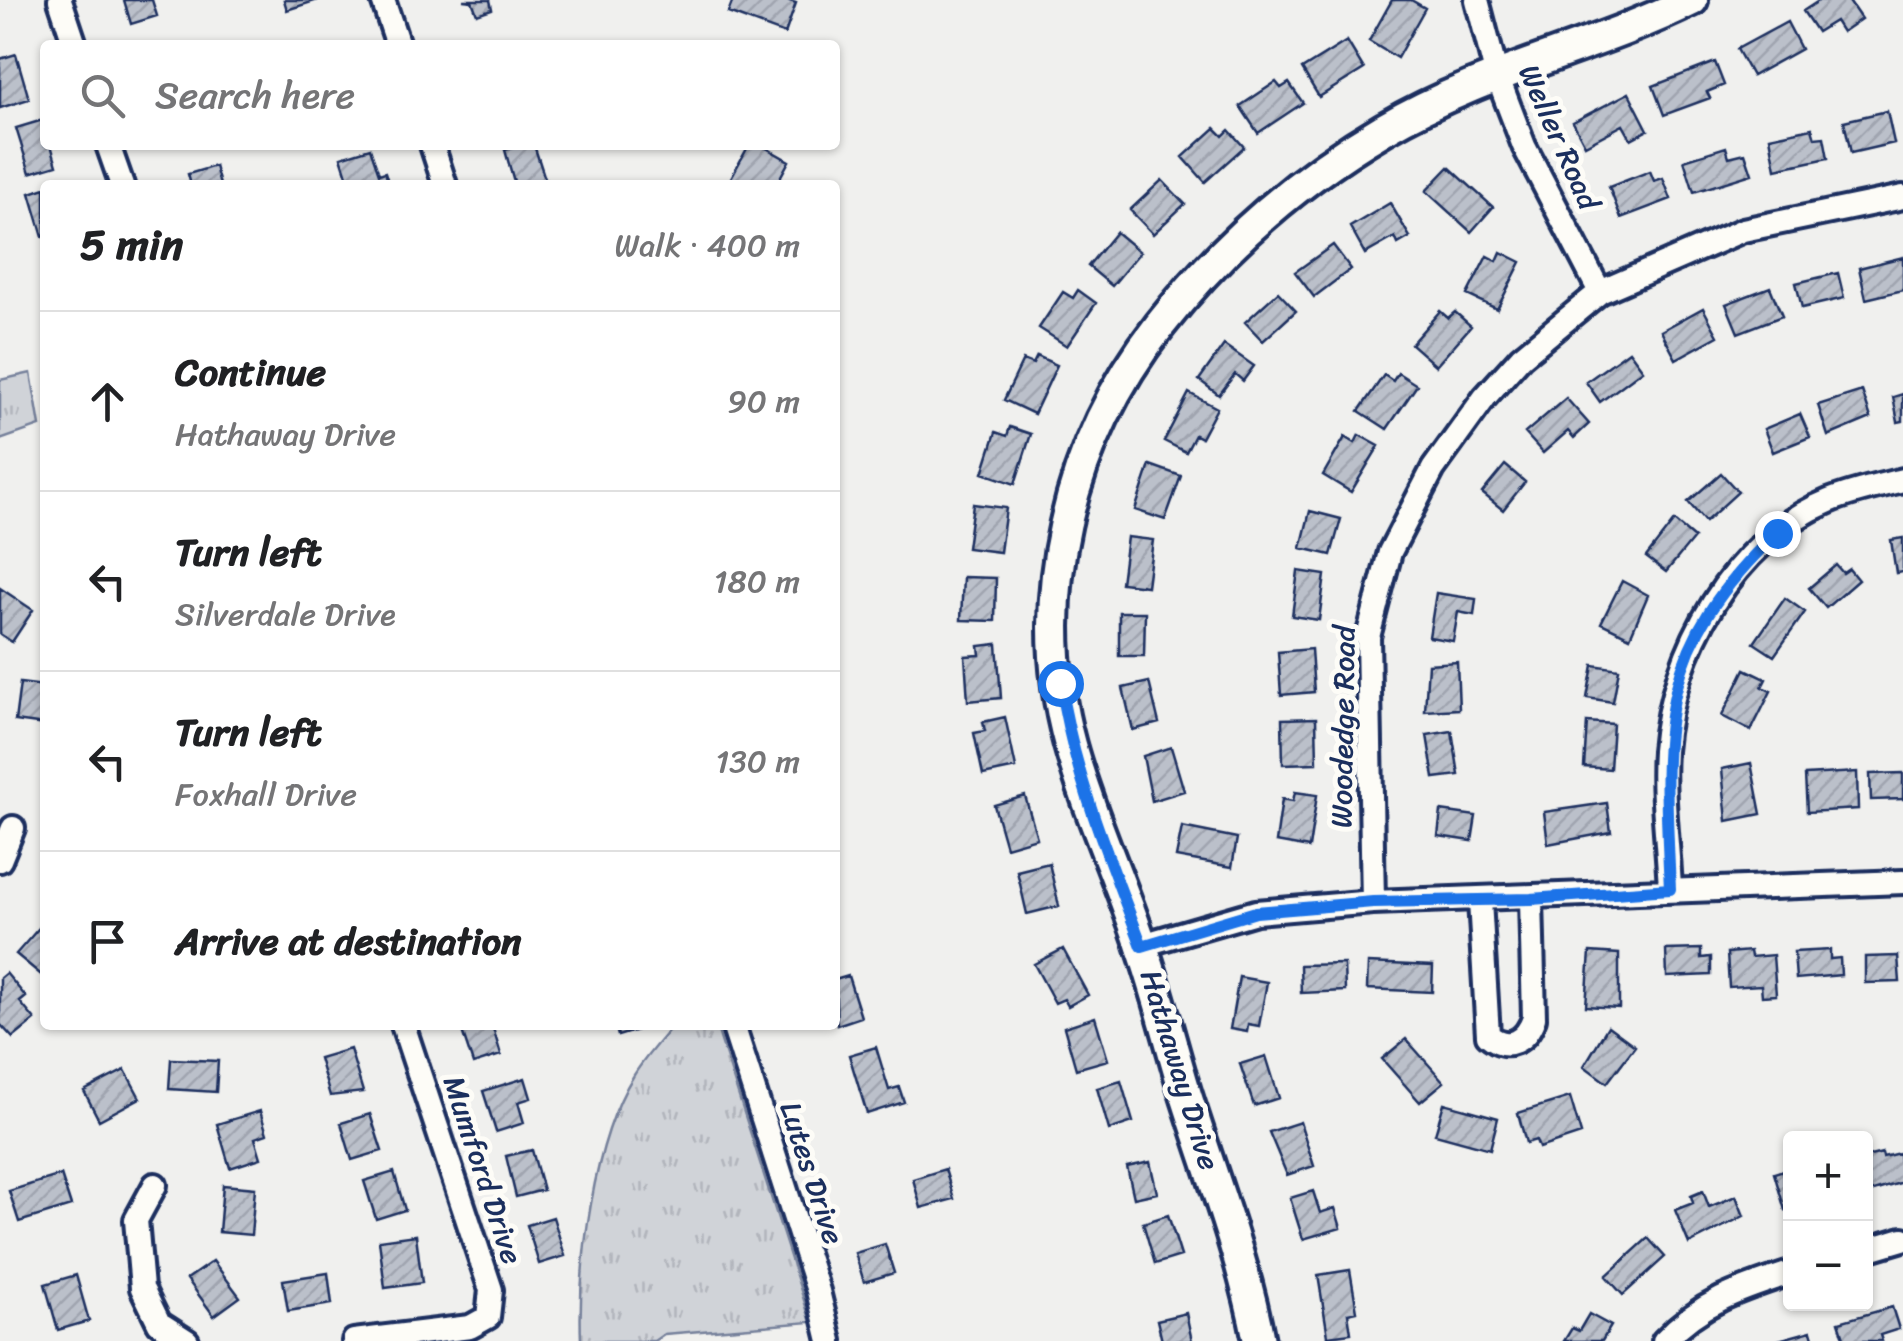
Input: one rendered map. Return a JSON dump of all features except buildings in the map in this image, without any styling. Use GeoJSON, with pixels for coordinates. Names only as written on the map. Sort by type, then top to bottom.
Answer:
{"type":"FeatureCollection","features":[{"type":"Feature","properties":{"kind":"street"},"geometry":{"type":"LineString","coordinates":[[60,0],[73,40]]}},
{"type":"Feature","properties":{"kind":"street"},"geometry":{"type":"LineString","coordinates":[[384,0],[396,40]]}},
{"type":"Feature","properties":{"kind":"street","name":"Weller Road"},"geometry":{"type":"LineString","coordinates":[[1476,0],[1496,73],[1524,146],[1600,292]]}},
{"type":"Feature","properties":{"kind":"street","name":"Hathaway Drive"},"geometry":{"type":"LineString","coordinates":[[1258,1341],[1246,1275],[1142,946],[1068,740],[1060,683],[1056,577],[1063,528],[1082,463],[1108,402],[1188,288],[1241,234],[1355,147],[1496,73],[1652,20],[1692,0]]}},
{"type":"Feature","properties":{"kind":"street"},"geometry":{"type":"LineString","coordinates":[[110,150],[120,180]]}},
{"type":"Feature","properties":{"kind":"street"},"geometry":{"type":"LineString","coordinates":[[434,150],[443,180]]}},
{"type":"Feature","properties":{"kind":"street","name":"Woodedge Road"},"geometry":{"type":"LineString","coordinates":[[1373,902],[1368,638],[1390,552],[1433,469],[1485,396],[1521,357],[1600,292],[1742,230],[1903,198]]}},
{"type":"Feature","properties":{"kind":"street"},"geometry":{"type":"LineString","coordinates":[[1670,889],[1664,752],[1687,654],[1714,602],[1736,571],[1777,533],[1828,501],[1903,480]]}},
{"type":"Feature","properties":{"kind":"street"},"geometry":{"type":"LineString","coordinates":[[0,860],[13,828]]}},
{"type":"Feature","properties":{"kind":"street"},"geometry":{"type":"LineString","coordinates":[[1142,946],[1256,912],[1373,902],[1903,882]]}},
{"type":"Feature","properties":{"kind":"street"},"geometry":{"type":"LineString","coordinates":[[1480,900],[1488,1036],[1498,1044],[1517,1043],[1528,1034],[1534,1018],[1531,899]]}},
{"type":"Feature","properties":{"kind":"street","name":"Mumford Drive"},"geometry":{"type":"LineString","coordinates":[[354,1341],[470,1327],[488,1317],[491,1290],[406,1030]]}},
{"type":"Feature","properties":{"kind":"street","name":"Lutes Drive"},"geometry":{"type":"LineString","coordinates":[[734,1030],[830,1341]]}},
{"type":"Feature","properties":{"kind":"street"},"geometry":{"type":"LineString","coordinates":[[155,1185],[136,1220],[142,1288],[159,1323],[186,1341]]}},
{"type":"Feature","properties":{"kind":"street"},"geometry":{"type":"LineString","coordinates":[[1873,1248],[1903,1238]]}},
{"type":"Feature","properties":{"kind":"street"},"geometry":{"type":"LineString","coordinates":[[1664,1341],[1686,1317],[1729,1292],[1783,1275]]}},
{"type":"Feature","properties":{"kind":"green space"},"geometry":{"type":"Polygon","coordinates":[[[31,373],[40,426],[0,440],[0,380],[31,373]]]}},
{"type":"Feature","properties":{"kind":"green space"},"geometry":{"type":"Polygon","coordinates":[[[669,1030],[718,1030],[811,1322],[664,1334],[654,1341],[581,1341],[582,1276],[598,1167],[620,1102],[648,1055],[669,1030]]]}},
{"type":"Feature","properties":{"kind":"route"},"geometry":{"type":"LineString","coordinates":[[1060,683],[1068,740],[1142,946],[1256,912],[1373,902],[1531,899],[1670,889],[1664,752],[1687,654],[1714,602],[1736,571],[1777,533]]}}]}
